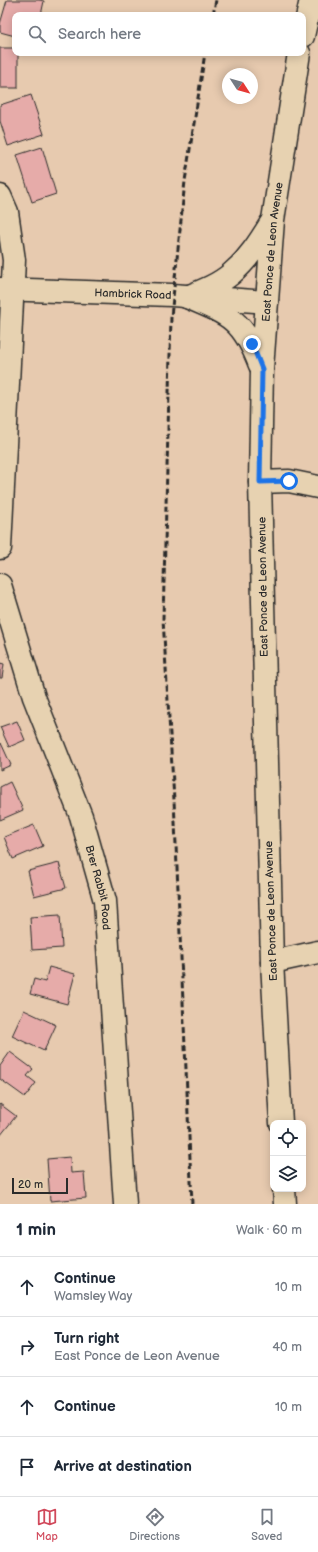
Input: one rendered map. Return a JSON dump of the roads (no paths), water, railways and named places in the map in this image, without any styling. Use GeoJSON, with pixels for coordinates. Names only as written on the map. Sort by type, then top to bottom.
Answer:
{"type":"FeatureCollection","features":[{"type":"Feature","properties":{"kind":"main road"},"geometry":{"type":"LineString","coordinates":[[306,22],[311,0]]}},
{"type":"Feature","properties":{"kind":"main road","name":"East Ponce de Leon Avenue"},"geometry":{"type":"LineString","coordinates":[[281,1120],[272,962],[260,482],[262,369],[273,220],[299,56]]}},
{"type":"Feature","properties":{"kind":"main road"},"geometry":{"type":"LineString","coordinates":[[0,196],[7,212],[14,260],[6,289],[0,548]]}},
{"type":"Feature","properties":{"kind":"main road"},"geometry":{"type":"LineString","coordinates":[[187,297],[208,289],[231,274],[256,248],[273,220]]}},
{"type":"Feature","properties":{"kind":"main road","name":"Hambrick Road"},"geometry":{"type":"LineString","coordinates":[[6,289],[172,295],[266,302]]}},
{"type":"Feature","properties":{"kind":"main road"},"geometry":{"type":"LineString","coordinates":[[187,297],[218,310],[236,322],[252,344],[262,369]]}},
{"type":"Feature","properties":{"kind":"main road"},"geometry":{"type":"LineString","coordinates":[[260,482],[289,481],[318,487]]}},
{"type":"Feature","properties":{"kind":"main road","name":"Brer Rabbit Road"},"geometry":{"type":"LineString","coordinates":[[0,585],[34,697],[81,816],[105,900],[125,1204]]}},
{"type":"Feature","properties":{"kind":"main road"},"geometry":{"type":"LineString","coordinates":[[272,962],[318,952]]}},
{"type":"Feature","properties":{"kind":"main road"},"geometry":{"type":"LineString","coordinates":[[284,1192],[285,1204]]}},
{"type":"Feature","properties":{"kind":"railway"},"geometry":{"type":"LineString","coordinates":[[214,12],[216,0]]}},
{"type":"Feature","properties":{"kind":"railway"},"geometry":{"type":"LineString","coordinates":[[192,1204],[174,800],[163,619],[171,317],[185,181],[205,56]]}}]}
